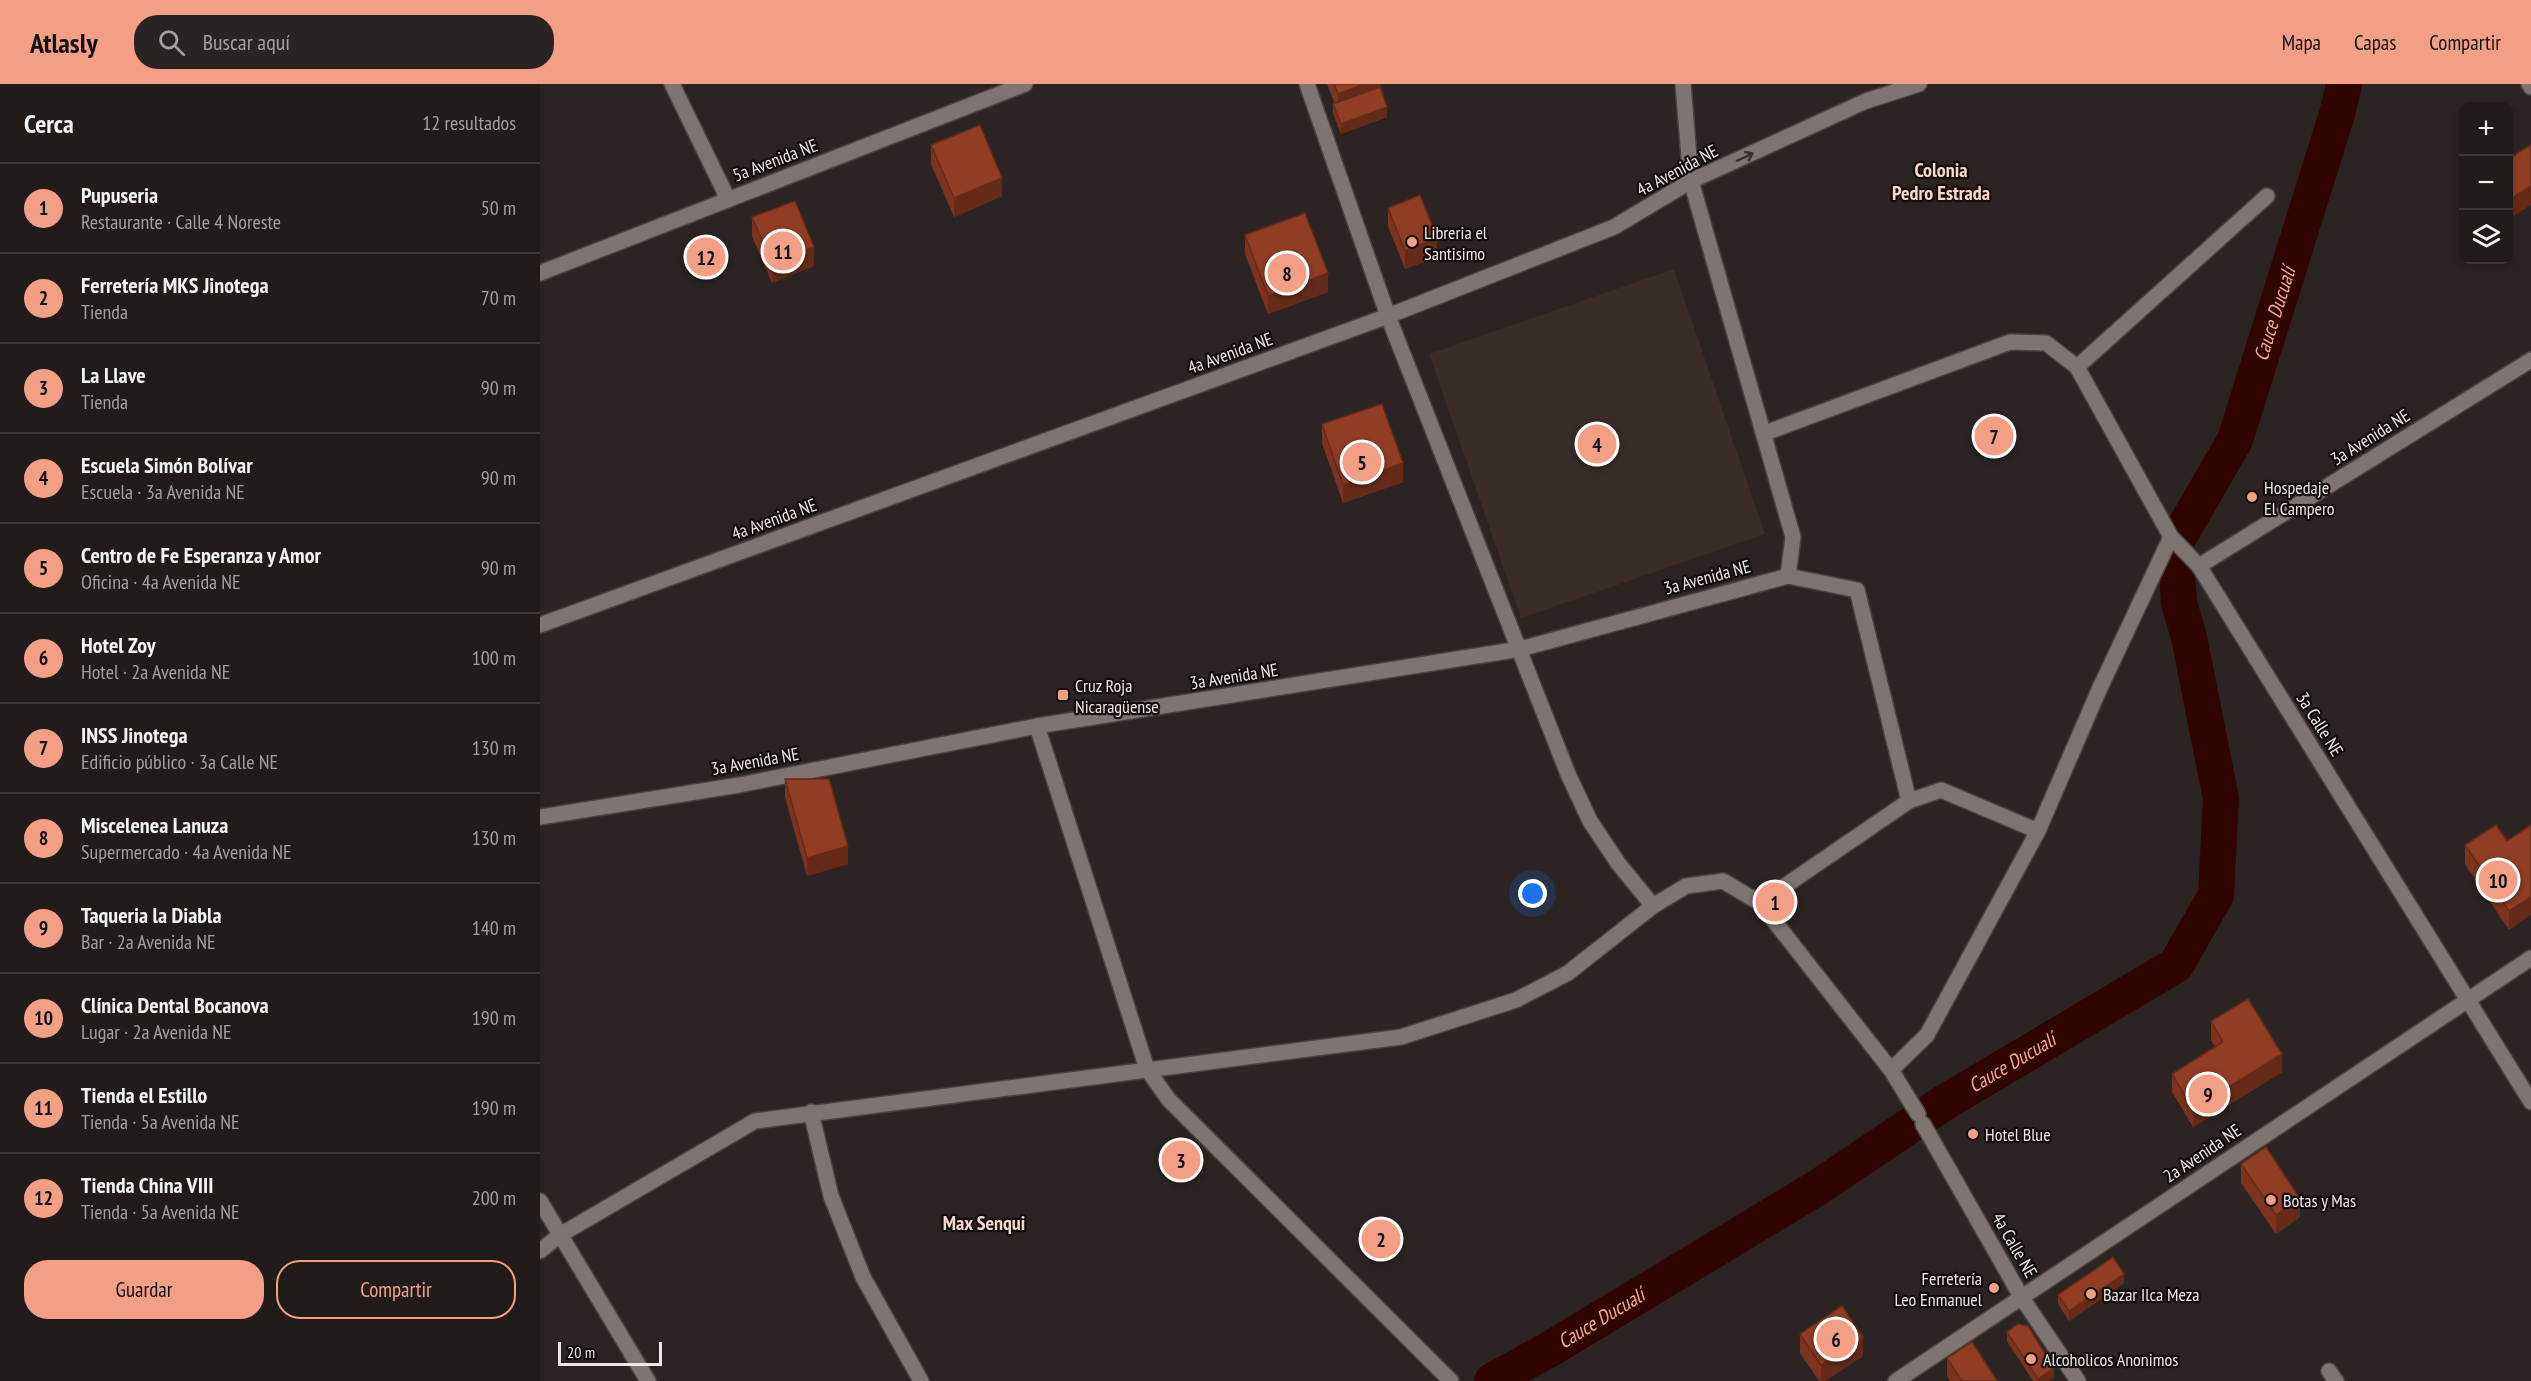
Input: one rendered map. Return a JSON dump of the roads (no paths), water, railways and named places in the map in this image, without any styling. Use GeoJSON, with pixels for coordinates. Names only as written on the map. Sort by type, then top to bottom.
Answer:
{"type":"FeatureCollection","features":[{"type":"Feature","properties":{"kind":"street"},"geometry":{"type":"LineString","coordinates":[[672,84],[728,199]]}},
{"type":"Feature","properties":{"kind":"street","name":"5a Avenida NE"},"geometry":{"type":"LineString","coordinates":[[540,273],[1025,84]]}},
{"type":"Feature","properties":{"kind":"street"},"geometry":{"type":"LineString","coordinates":[[1307,84],[1388,316],[1568,774],[1590,821],[1618,863],[1653,906]]}},
{"type":"Feature","properties":{"kind":"street"},"geometry":{"type":"LineString","coordinates":[[1683,84],[1691,181],[1793,537],[1788,576],[1857,590],[1909,801]]}},
{"type":"Feature","properties":{"kind":"street","name":"4a Avenida NE"},"geometry":{"type":"LineString","coordinates":[[540,625],[1388,316],[1614,227],[1691,181],[1866,101],[1919,84]]}},
{"type":"Feature","properties":{"kind":"street"},"geometry":{"type":"LineString","coordinates":[[1765,433],[2010,342],[2046,343],[2077,368],[2267,196]]}},
{"type":"Feature","properties":{"kind":"street","name":"3a Avenida NE"},"geometry":{"type":"LineString","coordinates":[[2199,566],[2531,360]]}},
{"type":"Feature","properties":{"kind":"street","name":"3a Calle NE"},"geometry":{"type":"LineString","coordinates":[[2077,368],[2171,537],[2199,566],[2531,1102]]}},
{"type":"Feature","properties":{"kind":"street"},"geometry":{"type":"LineString","coordinates":[[1891,1070],[1927,1035],[2038,831],[2171,537]]}},
{"type":"Feature","properties":{"kind":"street","name":"3a Avenida NE"},"geometry":{"type":"LineString","coordinates":[[540,817],[739,785],[1037,726],[1520,649],[1788,576]]}},
{"type":"Feature","properties":{"kind":"street"},"geometry":{"type":"LineString","coordinates":[[1037,726],[1147,1069],[1169,1100],[1451,1381]]}},
{"type":"Feature","properties":{"kind":"street"},"geometry":{"type":"LineString","coordinates":[[540,1251],[560,1235],[755,1121],[1401,1037],[1516,1000],[1568,973],[1653,906],[1686,886],[1723,881],[1760,903],[1909,801],[1941,790],[2038,831]]}},
{"type":"Feature","properties":{"kind":"street","name":"4a Calle NE"},"geometry":{"type":"LineString","coordinates":[[1760,903],[1891,1070],[2022,1298],[2078,1381]]}},
{"type":"Feature","properties":{"kind":"street","name":"2a Avenida NE"},"geometry":{"type":"LineString","coordinates":[[1896,1381],[2467,998],[2531,958]]}},
{"type":"Feature","properties":{"kind":"street"},"geometry":{"type":"LineString","coordinates":[[811,1112],[831,1196],[863,1277],[921,1381]]}},
{"type":"Feature","properties":{"kind":"street"},"geometry":{"type":"LineString","coordinates":[[540,1202],[648,1381]]}},
{"type":"Feature","properties":{"kind":"waterway","name":"Cauce Ducualí"},"geometry":{"type":"LineString","coordinates":[[2180,535],[2235,440],[2337,114],[2344,84]]}},
{"type":"Feature","properties":{"kind":"waterway","name":"Cauce Ducualí"},"geometry":{"type":"LineString","coordinates":[[1492,1381],[1550,1349],[1817,1188],[1942,1104],[2176,965],[2216,895],[2221,798],[2189,637],[2179,603],[2176,559]]}},
{"type":"Feature","properties":{"kind":"place","name":"Libreria el Santisimo"},"geometry":{"type":"Point","coordinates":[1412,242]}},
{"type":"Feature","properties":{"kind":"place","name":"Tienda el Estillo"},"geometry":{"type":"Point","coordinates":[783,251]}},
{"type":"Feature","properties":{"kind":"place","name":"Tienda China VIII"},"geometry":{"type":"Point","coordinates":[706,257]}},
{"type":"Feature","properties":{"kind":"place","name":"Miscelenea Lanuza"},"geometry":{"type":"Point","coordinates":[1287,273]}},
{"type":"Feature","properties":{"kind":"place","name":"INSS Jinotega"},"geometry":{"type":"Point","coordinates":[1994,436]}},
{"type":"Feature","properties":{"kind":"place","name":"Escuela Simón Bolívar"},"geometry":{"type":"Point","coordinates":[1597,444]}},
{"type":"Feature","properties":{"kind":"place","name":"Centro de Fe Esperanza y Amor"},"geometry":{"type":"Point","coordinates":[1362,462]}},
{"type":"Feature","properties":{"kind":"place","name":"Hospedaje El Campero"},"geometry":{"type":"Point","coordinates":[2252,497]}},
{"type":"Feature","properties":{"kind":"place","name":"Cruz Roja Nicaragüense"},"geometry":{"type":"Point","coordinates":[1063,695]}},
{"type":"Feature","properties":{"kind":"place","name":"Clínica Dental Bocanova"},"geometry":{"type":"Point","coordinates":[2498,880]}},
{"type":"Feature","properties":{"kind":"place","name":"Pupuseria"},"geometry":{"type":"Point","coordinates":[1775,902]}},
{"type":"Feature","properties":{"kind":"place","name":"Taqueria la Diabla"},"geometry":{"type":"Point","coordinates":[2208,1094]}},
{"type":"Feature","properties":{"kind":"place","name":"Hotel Blue"},"geometry":{"type":"Point","coordinates":[1973,1134]}},
{"type":"Feature","properties":{"kind":"place","name":"La Llave"},"geometry":{"type":"Point","coordinates":[1181,1160]}},
{"type":"Feature","properties":{"kind":"place","name":"Botas y Mas"},"geometry":{"type":"Point","coordinates":[2271,1200]}},
{"type":"Feature","properties":{"kind":"place","name":"Ferretería MKS Jinotega"},"geometry":{"type":"Point","coordinates":[1381,1239]}},
{"type":"Feature","properties":{"kind":"place","name":"Ferretería Leo Enmanuel"},"geometry":{"type":"Point","coordinates":[1994,1288]}},
{"type":"Feature","properties":{"kind":"place","name":"Bazar Ilca Meza"},"geometry":{"type":"Point","coordinates":[2091,1294]}},
{"type":"Feature","properties":{"kind":"place","name":"Hotel Zoy"},"geometry":{"type":"Point","coordinates":[1836,1339]}},
{"type":"Feature","properties":{"kind":"place","name":"Alcoholicos Anonimos"},"geometry":{"type":"Point","coordinates":[2031,1359]}},
{"type":"Feature","properties":{"kind":"district","name":"Colonia Pedro Estrada"},"geometry":{"type":"Point","coordinates":[1941,182]}},
{"type":"Feature","properties":{"kind":"district","name":"Max Senqui"},"geometry":{"type":"Point","coordinates":[984,1223]}}]}
